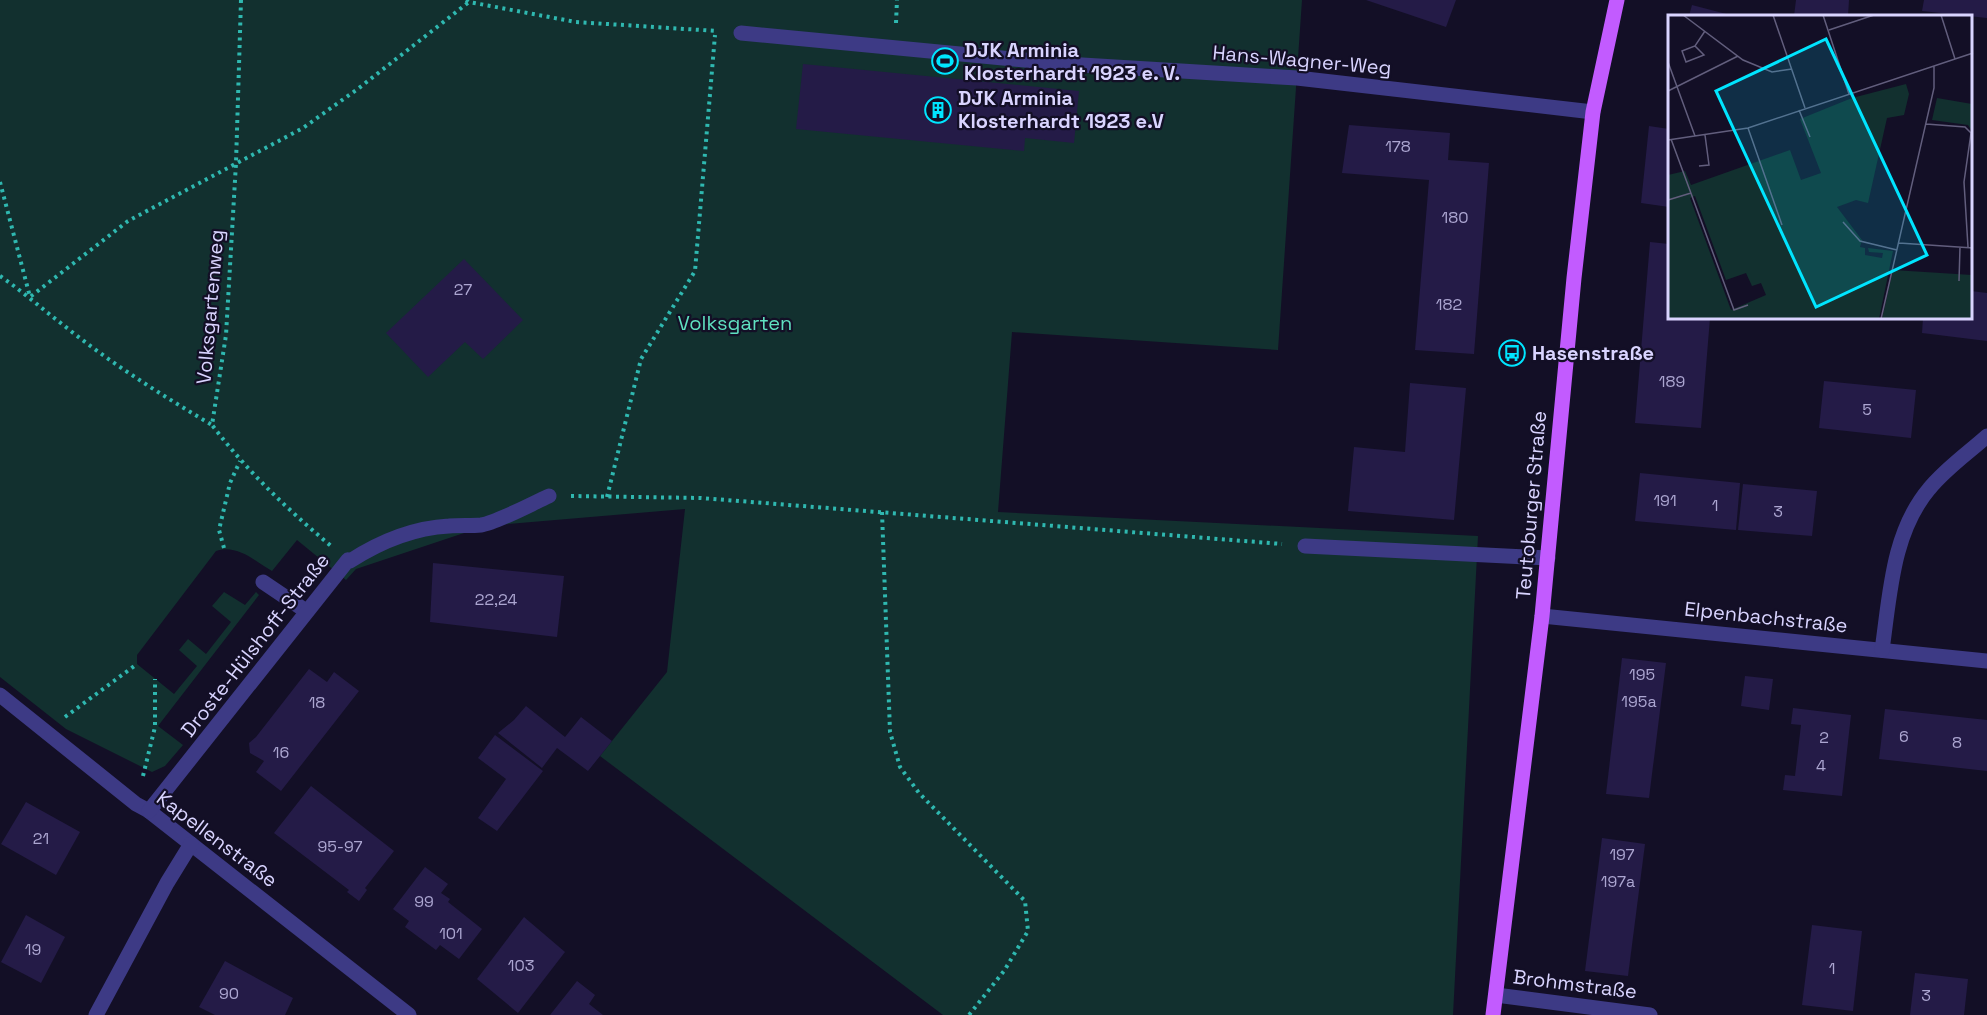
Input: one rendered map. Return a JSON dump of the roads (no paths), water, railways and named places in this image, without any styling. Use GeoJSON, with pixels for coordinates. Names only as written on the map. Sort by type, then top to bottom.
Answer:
{"type":"FeatureCollection","features":[{"type":"Feature","properties":{"kind":"main road","name":"Teutoburger Straße"},"geometry":{"type":"LineString","coordinates":[[1493,1015],[1542,616],[1574,278],[1593,112],[1617,0]]}},
{"type":"Feature","properties":{"kind":"street","name":"Hans-Wagner-Weg"},"geometry":{"type":"LineString","coordinates":[[741,33],[1066,64],[1297,78],[1593,112]]}},
{"type":"Feature","properties":{"kind":"street"},"geometry":{"type":"LineString","coordinates":[[1882,650],[1894,563],[1911,517],[1930,488],[1987,436]]}},
{"type":"Feature","properties":{"kind":"street","name":"Droste-Hülshoff-Straße"},"geometry":{"type":"LineString","coordinates":[[143,808],[195,755],[348,560],[402,533],[449,526],[483,525],[549,496]]}},
{"type":"Feature","properties":{"kind":"street"},"geometry":{"type":"LineString","coordinates":[[1305,546],[1548,558]]}},
{"type":"Feature","properties":{"kind":"street"},"geometry":{"type":"LineString","coordinates":[[263,582],[306,611]]}},
{"type":"Feature","properties":{"kind":"street","name":"Elpenbachstraße"},"geometry":{"type":"LineString","coordinates":[[1542,616],[1987,661]]}},
{"type":"Feature","properties":{"kind":"street","name":"Kapellenstraße"},"geometry":{"type":"LineString","coordinates":[[0,695],[409,1015]]}},
{"type":"Feature","properties":{"kind":"street"},"geometry":{"type":"LineString","coordinates":[[96,1015],[190,844]]}},
{"type":"Feature","properties":{"kind":"street","name":"Brohmstraße"},"geometry":{"type":"LineString","coordinates":[[1496,995],[1650,1015]]}},
{"type":"Feature","properties":{"kind":"place","name":"DJK Arminia Klosterhardt 1923 e. V."},"geometry":{"type":"Point","coordinates":[945,61]}},
{"type":"Feature","properties":{"kind":"place","name":"DJK Arminia Klosterhardt 1923 e.V"},"geometry":{"type":"Point","coordinates":[938,110]}},
{"type":"Feature","properties":{"kind":"place","name":"Hasenstraße"},"geometry":{"type":"Point","coordinates":[1512,353]}},
{"type":"Feature","properties":{"kind":"park label","name":"Volksgarten"},"geometry":{"type":"Point","coordinates":[735,323]}}]}
